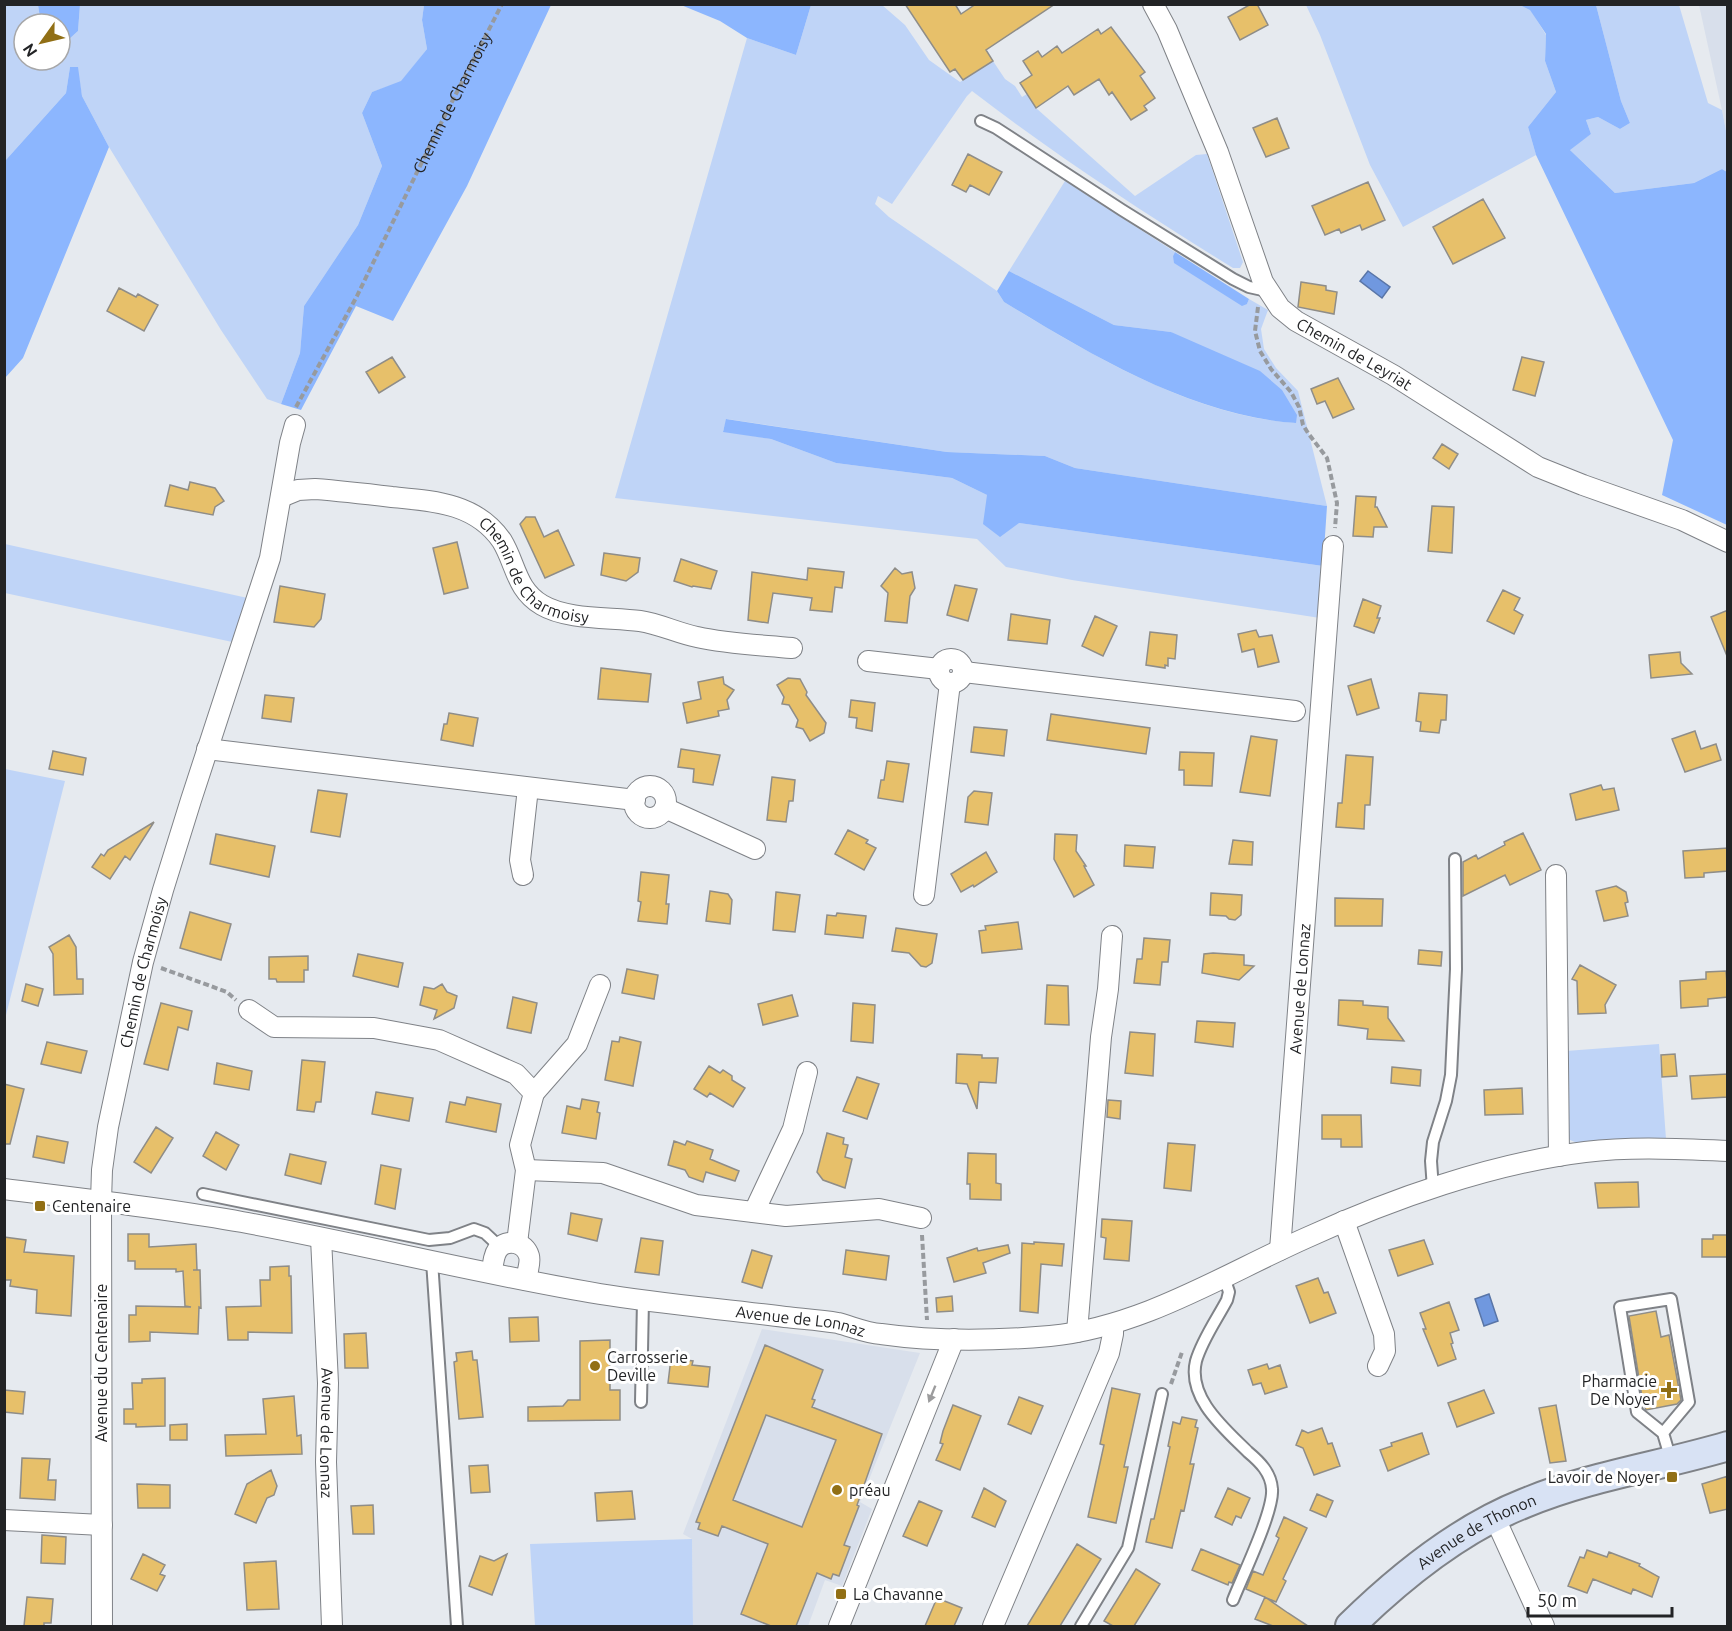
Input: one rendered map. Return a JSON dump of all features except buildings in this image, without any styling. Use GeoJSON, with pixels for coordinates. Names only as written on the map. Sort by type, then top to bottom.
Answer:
{"type":"FeatureCollection","features":[{"type":"Feature","properties":{"kind":"main road","name":"Avenue de Thonon"},"geometry":{"type":"LineString","coordinates":[[1350,1626],[1418,1567],[1494,1516],[1547,1494],[1728,1446]]}},
{"type":"Feature","properties":{"kind":"street","name":"Chemin de Leyriat"},"geometry":{"type":"LineString","coordinates":[[1153,4],[1167,30],[1208,126],[1267,291],[1280,308],[1296,321],[1393,375],[1538,467],[1682,520],[1728,542]]}},
{"type":"Feature","properties":{"kind":"street","name":"Chemin de Charmoisy"},"geometry":{"type":"LineString","coordinates":[[101,1201],[102,1170],[108,1128],[143,962],[207,749],[270,558],[295,425]]}},
{"type":"Feature","properties":{"kind":"street","name":"Chemin de Charmoisy"},"geometry":{"type":"LineString","coordinates":[[281,497],[298,490],[315,489],[450,504],[474,514],[494,531],[508,554],[523,589],[531,598],[553,611],[641,621],[661,625],[679,633],[715,640],[792,648]]}},
{"type":"Feature","properties":{"kind":"street","name":"Avenue de Lonnaz"},"geometry":{"type":"LineString","coordinates":[[1280,1250],[1333,546]]}},
{"type":"Feature","properties":{"kind":"street"},"geometry":{"type":"LineString","coordinates":[[868,661],[951,675],[1295,711]]}},
{"type":"Feature","properties":{"kind":"street"},"geometry":{"type":"LineString","coordinates":[[924,894],[951,675]]}},
{"type":"Feature","properties":{"kind":"street"},"geometry":{"type":"LineString","coordinates":[[1319,726],[1300,723],[1295,711],[1302,701],[1321,701]]}},
{"type":"Feature","properties":{"kind":"street"},"geometry":{"type":"LineString","coordinates":[[207,749],[635,800],[638,811],[647,817],[658,816],[665,808],[755,849]]}},
{"type":"Feature","properties":{"kind":"street"},"geometry":{"type":"LineString","coordinates":[[523,875],[520,860],[528,788]]}},
{"type":"Feature","properties":{"kind":"street"},"geometry":{"type":"LineString","coordinates":[[1556,874],[1559,1156]]}},
{"type":"Feature","properties":{"kind":"street"},"geometry":{"type":"LineString","coordinates":[[1077,1332],[1101,1037],[1112,936]]}},
{"type":"Feature","properties":{"kind":"street"},"geometry":{"type":"LineString","coordinates":[[492,1273],[495,1257],[508,1245],[526,1170],[520,1145],[534,1093],[577,1044],[600,985]]}},
{"type":"Feature","properties":{"kind":"street"},"geometry":{"type":"LineString","coordinates":[[249,1010],[274,1028],[374,1029],[439,1040],[516,1074],[534,1093]]}},
{"type":"Feature","properties":{"kind":"street"},"geometry":{"type":"LineString","coordinates":[[753,1212],[793,1129],[807,1072]]}},
{"type":"Feature","properties":{"kind":"street","name":"Avenue de Lonnaz"},"geometry":{"type":"LineString","coordinates":[[4,1190],[206,1216],[602,1294],[828,1322],[873,1333],[954,1340],[1025,1338],[1077,1332],[1113,1324],[1162,1306],[1344,1221],[1433,1189],[1511,1167],[1559,1156],[1598,1151],[1647,1148],[1728,1151]]}},
{"type":"Feature","properties":{"kind":"street"},"geometry":{"type":"LineString","coordinates":[[526,1170],[603,1173],[696,1205],[753,1212],[786,1216],[879,1209],[921,1218]]}},
{"type":"Feature","properties":{"kind":"street","name":"Avenue du Centenaire"},"geometry":{"type":"LineString","coordinates":[[101,1201],[102,1626]]}},
{"type":"Feature","properties":{"kind":"street"},"geometry":{"type":"LineString","coordinates":[[1344,1221],[1384,1334],[1385,1351],[1378,1366]]}},
{"type":"Feature","properties":{"kind":"street","name":"Avenue de Lonnaz"},"geometry":{"type":"LineString","coordinates":[[321,1238],[328,1383],[326,1462],[332,1626]]}},
{"type":"Feature","properties":{"kind":"street"},"geometry":{"type":"LineString","coordinates":[[508,1245],[524,1248],[529,1257],[526,1280]]}},
{"type":"Feature","properties":{"kind":"street"},"geometry":{"type":"LineString","coordinates":[[993,1626],[1109,1353],[1113,1324]]}},
{"type":"Feature","properties":{"kind":"street"},"geometry":{"type":"LineString","coordinates":[[839,1626],[954,1340]]}},
{"type":"Feature","properties":{"kind":"street"},"geometry":{"type":"LineString","coordinates":[[1494,1516],[1544,1626]]}},
{"type":"Feature","properties":{"kind":"street"},"geometry":{"type":"LineString","coordinates":[[4,1520],[102,1525]]}},
{"type":"Feature","properties":{"kind":"lane"},"geometry":{"type":"LineString","coordinates":[[981,122],[996,128],[1233,279],[1249,287],[1267,291]]}},
{"type":"Feature","properties":{"kind":"lane"},"geometry":{"type":"LineString","coordinates":[[1433,1189],[1432,1150],[1451,1075],[1456,969],[1455,859]]}},
{"type":"Feature","properties":{"kind":"lane"},"geometry":{"type":"LineString","coordinates":[[203,1194],[429,1240],[450,1238],[474,1229],[508,1245]]}},
{"type":"Feature","properties":{"kind":"lane"},"geometry":{"type":"LineString","coordinates":[[432,1261],[457,1626]]}},
{"type":"Feature","properties":{"kind":"lane"},"geometry":{"type":"LineString","coordinates":[[1224,1277],[1229,1292],[1197,1361],[1196,1384],[1206,1406],[1266,1470],[1272,1489],[1269,1509],[1233,1600]]}},
{"type":"Feature","properties":{"kind":"lane"},"geometry":{"type":"LineString","coordinates":[[1664,1433],[1689,1402],[1671,1299],[1620,1307],[1637,1412],[1664,1433],[1671,1461]]}},
{"type":"Feature","properties":{"kind":"lane"},"geometry":{"type":"LineString","coordinates":[[641,1402],[644,1300]]}},
{"type":"Feature","properties":{"kind":"lane"},"geometry":{"type":"LineString","coordinates":[[1081,1626],[1128,1548],[1162,1394]]}},
{"type":"Feature","properties":{"kind":"path","name":"Chemin de Charmoisy"},"geometry":{"type":"LineString","coordinates":[[295,425],[297,404],[366,278],[445,113],[502,4]]}},
{"type":"Feature","properties":{"kind":"path"},"geometry":{"type":"LineString","coordinates":[[1267,291],[1257,310],[1256,341],[1264,361],[1287,386],[1299,406],[1303,425],[1308,434],[1327,458],[1337,503],[1333,546]]}},
{"type":"Feature","properties":{"kind":"path"},"geometry":{"type":"LineString","coordinates":[[143,962],[227,992],[249,1010]]}},
{"type":"Feature","properties":{"kind":"path"},"geometry":{"type":"LineString","coordinates":[[921,1218],[928,1339]]}},
{"type":"Feature","properties":{"kind":"shaded area"},"geometry":{"type":"Polygon","coordinates":[[[1520,4],[1530,9],[1546,35],[1545,61],[1556,92],[1528,127],[1536,155],[1403,227],[1370,165],[1320,35],[1306,5],[1520,4]]]}},
{"type":"Feature","properties":{"kind":"shaded area"},"geometry":{"type":"Polygon","coordinates":[[[5,5],[38,5],[39,12],[12,12],[12,72],[69,72],[66,93],[5,161],[5,5]]]}},
{"type":"Feature","properties":{"kind":"shaded area"},"geometry":{"type":"Polygon","coordinates":[[[38,5],[80,5],[78,31],[72,36],[72,12],[39,12],[38,5]]]}},
{"type":"Feature","properties":{"kind":"shaded area"},"geometry":{"type":"Polygon","coordinates":[[[80,5],[424,5],[422,20],[427,49],[401,82],[372,92],[362,113],[382,166],[358,225],[304,306],[300,353],[281,404],[267,399],[221,330],[109,147],[82,96],[77,67],[72,67],[72,36],[78,31],[80,5]]]}},
{"type":"Feature","properties":{"kind":"shaded area"},"geometry":{"type":"Polygon","coordinates":[[[424,5],[551,5],[467,186],[393,321],[356,306],[301,410],[281,404],[300,353],[304,306],[358,225],[382,166],[362,113],[372,92],[401,81],[427,49],[422,20],[424,5]]]}},
{"type":"Feature","properties":{"kind":"shaded area"},"geometry":{"type":"Polygon","coordinates":[[[681,5],[811,5],[796,55],[747,38],[720,21],[681,5]]]}},
{"type":"Feature","properties":{"kind":"shaded area"},"geometry":{"type":"Polygon","coordinates":[[[811,5],[882,5],[905,25],[929,60],[960,82],[993,61],[1005,79],[1015,86],[1022,97],[1027,94],[1036,108],[1135,196],[1196,155],[1207,154],[1243,262],[1240,268],[1233,268],[1133,205],[1035,138],[972,91],[892,204],[878,196],[875,204],[889,217],[997,291],[1004,302],[1107,362],[1181,396],[1218,409],[1256,418],[1295,423],[1171,332],[1114,325],[1009,271],[1065,181],[1175,252],[1173,256],[1247,304],[1249,299],[1268,310],[1261,329],[1264,349],[1276,368],[1298,391],[1327,506],[1075,468],[1045,456],[947,452],[727,419],[723,431],[771,439],[836,463],[952,478],[987,495],[1019,523],[1323,566],[1320,618],[1072,580],[1006,567],[977,539],[615,498],[747,38],[796,55],[811,5]]]}},
{"type":"Feature","properties":{"kind":"shaded area"},"geometry":{"type":"Polygon","coordinates":[[[1520,5],[1596,5],[1621,101],[1630,123],[1620,129],[1598,117],[1586,120],[1591,134],[1570,150],[1615,193],[1694,183],[1722,169],[1727,172],[1727,525],[1662,495],[1673,440],[1536,155],[1528,127],[1556,92],[1545,61],[1546,34],[1530,10],[1520,5]]]}},
{"type":"Feature","properties":{"kind":"shaded area"},"geometry":{"type":"Polygon","coordinates":[[[1596,5],[1679,5],[1708,103],[1722,110],[1727,136],[1727,172],[1722,169],[1694,183],[1615,193],[1569,149],[1591,134],[1586,120],[1598,117],[1620,129],[1630,123],[1621,101],[1596,5]]]}},
{"type":"Feature","properties":{"kind":"shaded area"},"geometry":{"type":"Polygon","coordinates":[[[1699,5],[1727,5],[1727,136],[1722,110],[1699,5]]]}},
{"type":"Feature","properties":{"kind":"shaded area"},"geometry":{"type":"Polygon","coordinates":[[[72,67],[78,67],[82,96],[109,147],[23,358],[5,378],[5,161],[66,93],[69,72],[72,72],[72,67]]]}},
{"type":"Feature","properties":{"kind":"shaded area"},"geometry":{"type":"Polygon","coordinates":[[[1175,252],[1249,299],[1247,304],[1242,306],[1174,263],[1175,252]]]}},
{"type":"Feature","properties":{"kind":"shaded area"},"geometry":{"type":"Polygon","coordinates":[[[1009,271],[1114,325],[1171,332],[1260,371],[1282,390],[1297,415],[1296,423],[1257,418],[1219,409],[1181,396],[1107,362],[1004,302],[997,291],[1009,271]]]}},
{"type":"Feature","properties":{"kind":"shaded area"},"geometry":{"type":"Polygon","coordinates":[[[1368,271],[1390,287],[1382,298],[1360,281],[1368,271]]]}},
{"type":"Feature","properties":{"kind":"shaded area"},"geometry":{"type":"Polygon","coordinates":[[[726,419],[947,452],[1045,456],[1075,468],[1327,506],[1323,566],[1019,523],[1000,537],[983,524],[987,495],[952,478],[836,463],[771,439],[723,432],[726,419]]]}},
{"type":"Feature","properties":{"kind":"shaded area"},"geometry":{"type":"Polygon","coordinates":[[[5,544],[252,599],[237,643],[5,593],[5,544]]]}},
{"type":"Feature","properties":{"kind":"shaded area"},"geometry":{"type":"Polygon","coordinates":[[[4,769],[65,781],[5,1019],[4,769]]]}},
{"type":"Feature","properties":{"kind":"shaded area"},"geometry":{"type":"Polygon","coordinates":[[[1659,1044],[1666,1139],[1580,1144],[1570,1140],[1567,1136],[1566,1051],[1659,1044]]]}},
{"type":"Feature","properties":{"kind":"shaded area"},"geometry":{"type":"Polygon","coordinates":[[[1489,1294],[1498,1321],[1484,1326],[1475,1299],[1489,1294]]]}},
{"type":"Feature","properties":{"kind":"shaded area"},"geometry":{"type":"Polygon","coordinates":[[[762,1329],[920,1353],[860,1502],[872,1509],[842,1586],[825,1580],[808,1626],[693,1626],[692,1539],[683,1534],[762,1329]]]}},
{"type":"Feature","properties":{"kind":"shaded area"},"geometry":{"type":"Polygon","coordinates":[[[692,1539],[693,1626],[535,1626],[530,1544],[692,1539]]]}},
{"type":"Feature","properties":{"kind":"place","name":"Centenaire"},"geometry":{"type":"Point","coordinates":[40,1206]}},
{"type":"Feature","properties":{"kind":"place","name":"Carrosserie Deville"},"geometry":{"type":"Point","coordinates":[595,1366]}},
{"type":"Feature","properties":{"kind":"place","name":"Pharmacie De Noyer"},"geometry":{"type":"Point","coordinates":[1669,1390]}},
{"type":"Feature","properties":{"kind":"place","name":"Lavoir de Noyer"},"geometry":{"type":"Point","coordinates":[1672,1477]}},
{"type":"Feature","properties":{"kind":"place","name":"préau"},"geometry":{"type":"Point","coordinates":[837,1490]}},
{"type":"Feature","properties":{"kind":"place","name":"La Chavanne"},"geometry":{"type":"Point","coordinates":[841,1594]}}]}
